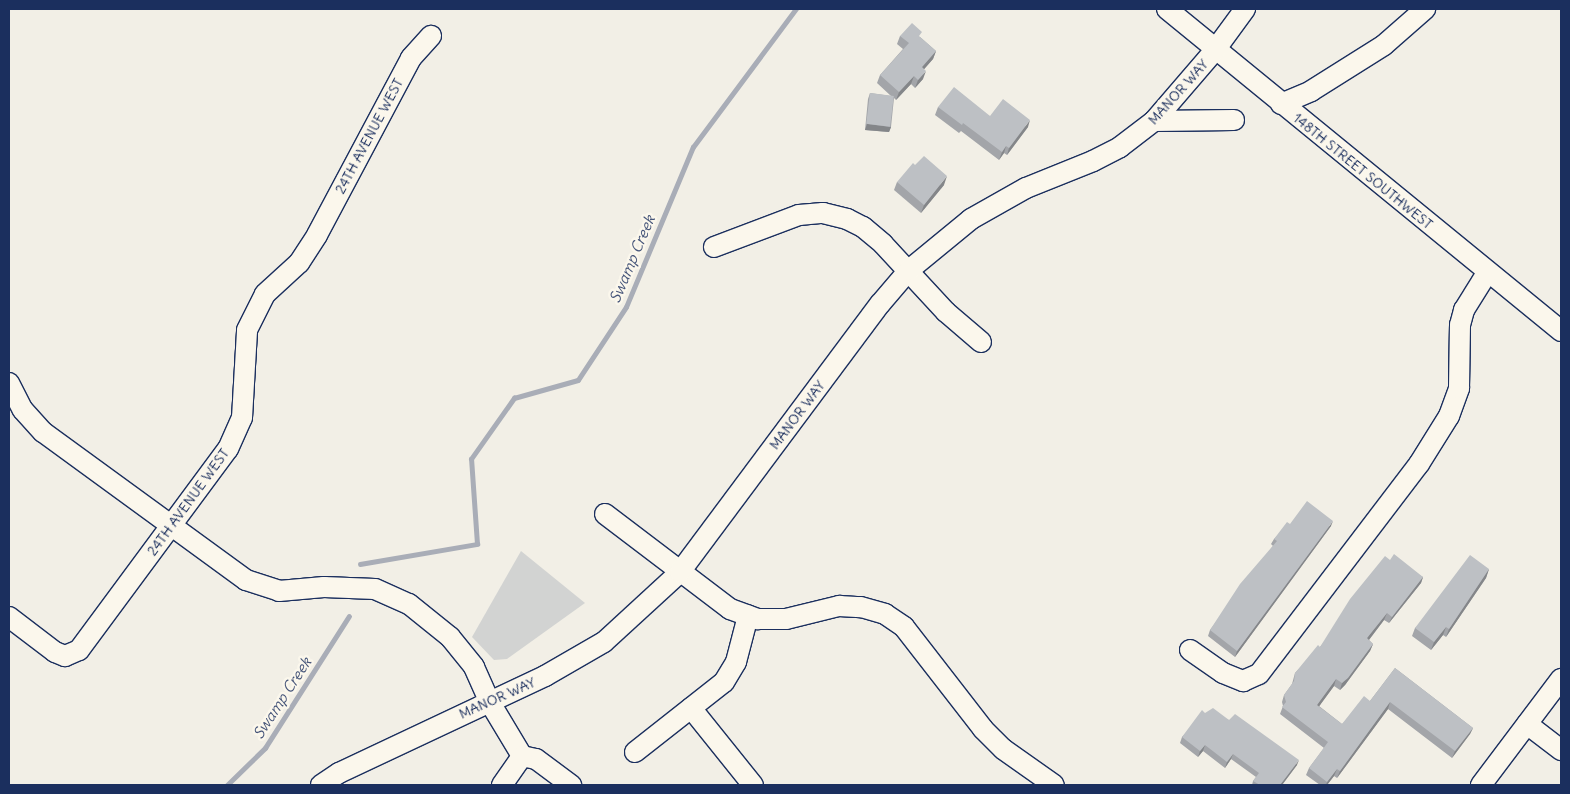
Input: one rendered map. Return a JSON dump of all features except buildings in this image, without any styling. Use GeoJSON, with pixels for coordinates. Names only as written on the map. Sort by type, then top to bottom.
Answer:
{"type":"FeatureCollection","features":[{"type":"Feature","properties":{"kind":"street","name":"148TH STREET SOUTHWEST"},"geometry":{"type":"LineString","coordinates":[[1167,9],[1487,273],[1561,330]]}},
{"type":"Feature","properties":{"kind":"street","name":"MANOR WAY"},"geometry":{"type":"LineString","coordinates":[[321,785],[339,773],[489,700],[545,676],[604,642],[680,572],[880,304],[909,270],[987,209],[1026,188],[1093,161],[1120,147],[1154,121],[1215,50],[1245,9]]}},
{"type":"Feature","properties":{"kind":"street"},"geometry":{"type":"LineString","coordinates":[[1281,104],[1311,91],[1384,45],[1425,9]]}},
{"type":"Feature","properties":{"kind":"street","name":"24TH AVENUE WEST"},"geometry":{"type":"LineString","coordinates":[[9,617],[55,652],[66,656],[74,653],[171,527],[228,449],[242,418],[247,330],[265,294],[299,263],[317,235],[411,58],[431,36]]}},
{"type":"Feature","properties":{"kind":"street"},"geometry":{"type":"LineString","coordinates":[[1154,121],[1234,120]]}},
{"type":"Feature","properties":{"kind":"street"},"geometry":{"type":"LineString","coordinates":[[714,247],[790,218],[823,213],[863,227],[909,270],[946,312],[981,342]]}},
{"type":"Feature","properties":{"kind":"street"},"geometry":{"type":"LineString","coordinates":[[1190,650],[1223,674],[1243,681],[1259,674],[1419,464],[1449,416],[1459,388],[1460,325],[1464,310],[1487,273]]}},
{"type":"Feature","properties":{"kind":"street"},"geometry":{"type":"LineString","coordinates":[[9,383],[23,410],[42,432],[246,580],[279,590],[324,587],[375,590],[409,604],[450,637],[474,667],[489,700],[522,756]]}},
{"type":"Feature","properties":{"kind":"street"},"geometry":{"type":"LineString","coordinates":[[605,514],[730,609],[748,616],[758,619],[786,618],[839,606],[862,608],[885,614],[904,627],[983,729],[1003,750],[1054,785]]}},
{"type":"Feature","properties":{"kind":"street"},"geometry":{"type":"LineString","coordinates":[[635,752],[724,682],[736,662],[748,616]]}},
{"type":"Feature","properties":{"kind":"street"},"geometry":{"type":"LineString","coordinates":[[1481,785],[1561,679]]}},
{"type":"Feature","properties":{"kind":"street"},"geometry":{"type":"LineString","coordinates":[[691,708],[753,785]]}},
{"type":"Feature","properties":{"kind":"street"},"geometry":{"type":"LineString","coordinates":[[1527,724],[1561,750]]}},
{"type":"Feature","properties":{"kind":"street"},"geometry":{"type":"LineString","coordinates":[[502,785],[522,756]]}},
{"type":"Feature","properties":{"kind":"street"},"geometry":{"type":"LineString","coordinates":[[522,756],[536,758],[571,785]]}},
{"type":"Feature","properties":{"kind":"shaded area"},"geometry":{"type":"Polygon","coordinates":[[[521,551],[585,603],[507,659],[494,660],[472,637],[521,551]]]}},
{"type":"Feature","properties":{"kind":"waterway","name":"Swamp Creek"},"geometry":{"type":"LineString","coordinates":[[360,564],[477,544],[471,459],[514,398],[578,380],[626,307],[693,147],[796,9]]}},
{"type":"Feature","properties":{"kind":"waterway","name":"Swamp Creek"},"geometry":{"type":"LineString","coordinates":[[227,785],[265,748],[349,616]]}}]}
